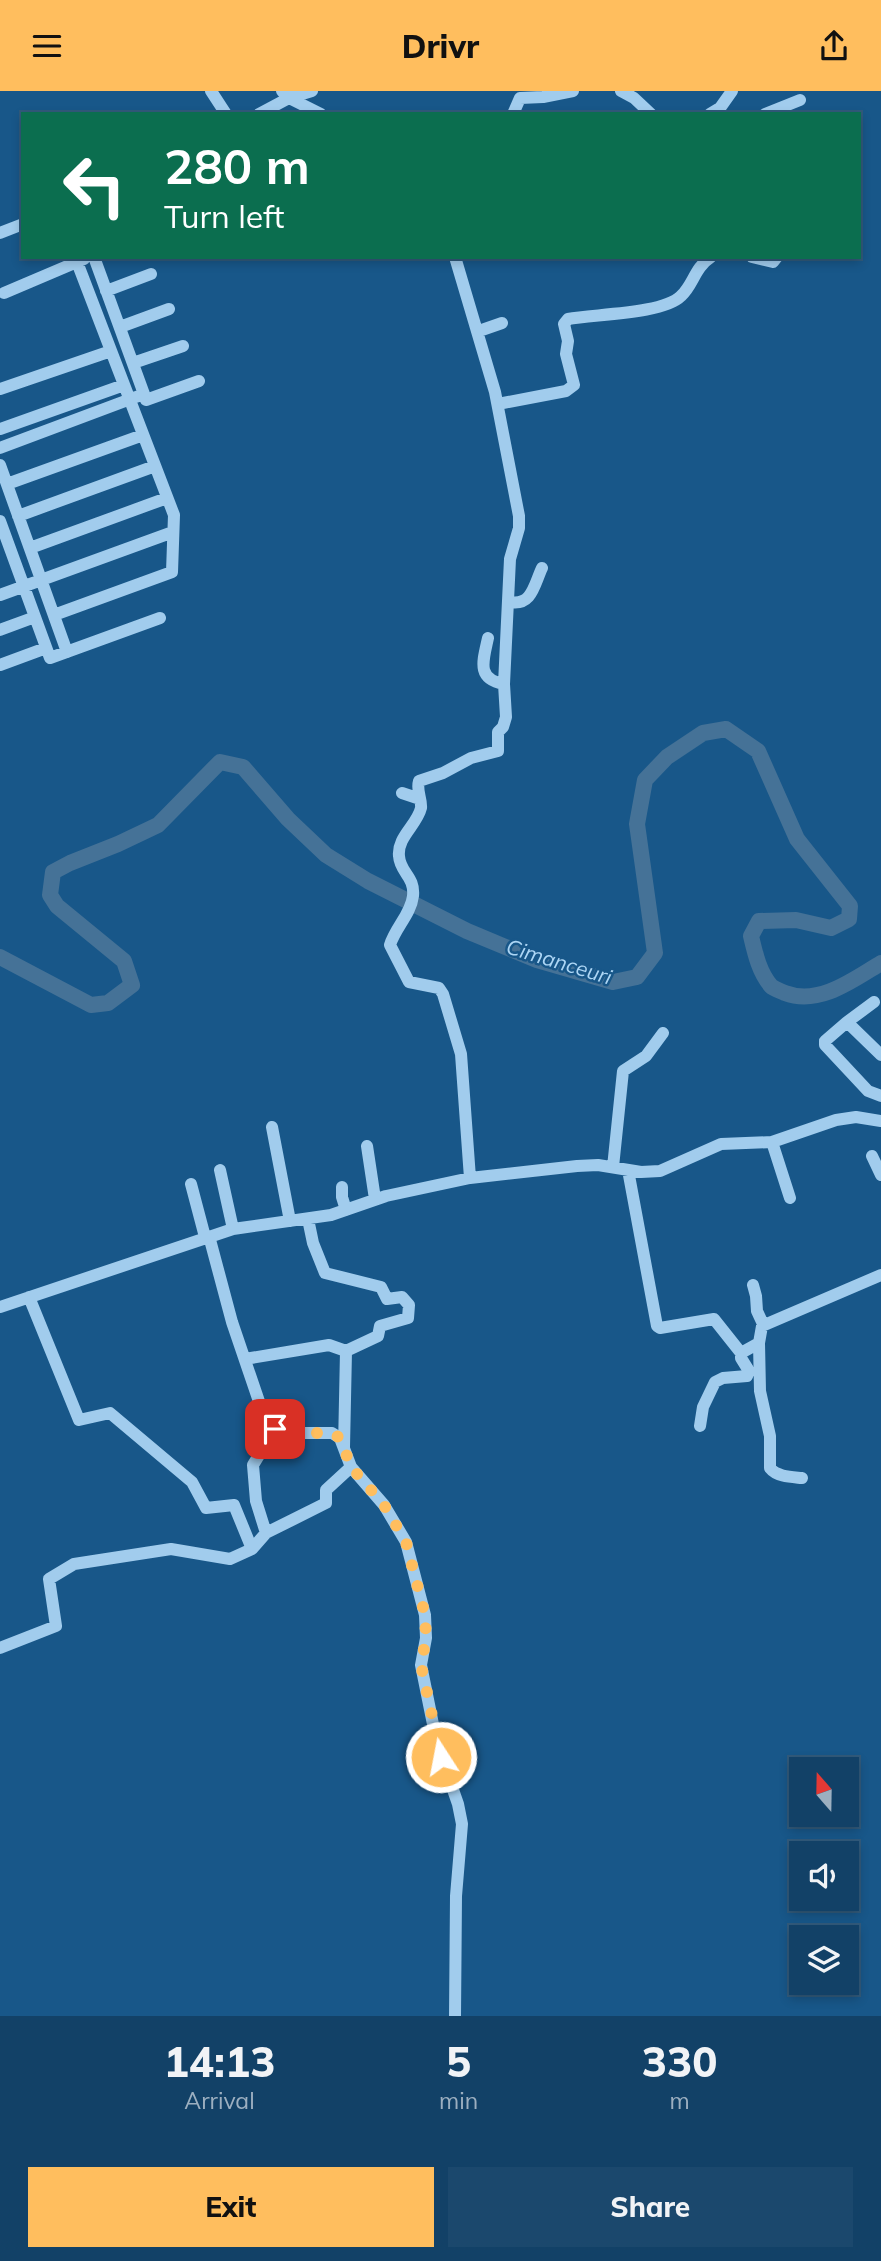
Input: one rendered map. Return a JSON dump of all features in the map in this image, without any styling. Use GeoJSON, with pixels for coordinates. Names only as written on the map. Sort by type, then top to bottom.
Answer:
{"type":"FeatureCollection","features":[{"type":"Feature","properties":{"kind":"street"},"geometry":{"type":"LineString","coordinates":[[211,91],[225,112]]}},
{"type":"Feature","properties":{"kind":"street"},"geometry":{"type":"LineString","coordinates":[[262,112],[286,95],[312,91]]}},
{"type":"Feature","properties":{"kind":"street"},"geometry":{"type":"LineString","coordinates":[[514,112],[519,95],[572,91]]}},
{"type":"Feature","properties":{"kind":"street"},"geometry":{"type":"LineString","coordinates":[[621,91],[634,98],[649,112]]}},
{"type":"Feature","properties":{"kind":"street"},"geometry":{"type":"LineString","coordinates":[[713,112],[732,91]]}},
{"type":"Feature","properties":{"kind":"street"},"geometry":{"type":"LineString","coordinates":[[286,95],[317,112]]}},
{"type":"Feature","properties":{"kind":"street"},"geometry":{"type":"LineString","coordinates":[[770,112],[800,100]]}},
{"type":"Feature","properties":{"kind":"street"},"geometry":{"type":"LineString","coordinates":[[0,233],[21,225]]}},
{"type":"Feature","properties":{"kind":"street"},"geometry":{"type":"LineString","coordinates":[[86,259],[106,291],[146,400],[199,380]]}},
{"type":"Feature","properties":{"kind":"street"},"geometry":{"type":"LineString","coordinates":[[4,293],[86,259]]}},
{"type":"Feature","properties":{"kind":"street"},"geometry":{"type":"LineString","coordinates":[[54,615],[172,572],[174,515],[111,351],[86,259]]}},
{"type":"Feature","properties":{"kind":"street"},"geometry":{"type":"LineString","coordinates":[[456,259],[498,404],[519,516],[519,527],[510,559],[504,684],[506,717],[498,732],[498,751],[471,758],[421,779],[417,787],[421,809],[398,849],[401,866],[411,879],[413,896],[390,944],[409,982],[439,988],[443,994],[461,1054],[470,1178]]}},
{"type":"Feature","properties":{"kind":"street"},"geometry":{"type":"LineString","coordinates":[[498,404],[566,391],[575,385],[566,354],[568,341],[565,324],[568,319],[630,312],[670,303],[681,296],[700,266],[709,259]]}},
{"type":"Feature","properties":{"kind":"street"},"geometry":{"type":"LineString","coordinates":[[106,291],[151,274]]}},
{"type":"Feature","properties":{"kind":"street"},"geometry":{"type":"LineString","coordinates":[[120,327],[169,309]]}},
{"type":"Feature","properties":{"kind":"street"},"geometry":{"type":"LineString","coordinates":[[478,331],[502,323]]}},
{"type":"Feature","properties":{"kind":"street"},"geometry":{"type":"LineString","coordinates":[[133,363],[183,346]]}},
{"type":"Feature","properties":{"kind":"street"},"geometry":{"type":"LineString","coordinates":[[0,389],[111,351]]}},
{"type":"Feature","properties":{"kind":"street"},"geometry":{"type":"LineString","coordinates":[[0,429],[124,385]]}},
{"type":"Feature","properties":{"kind":"street"},"geometry":{"type":"LineString","coordinates":[[0,448],[144,394]]}},
{"type":"Feature","properties":{"kind":"street"},"geometry":{"type":"LineString","coordinates":[[7,484],[143,435]]}},
{"type":"Feature","properties":{"kind":"street"},"geometry":{"type":"LineString","coordinates":[[0,465],[67,652]]}},
{"type":"Feature","properties":{"kind":"street"},"geometry":{"type":"LineString","coordinates":[[19,516],[155,466]]}},
{"type":"Feature","properties":{"kind":"street"},"geometry":{"type":"LineString","coordinates":[[30,548],[167,498]]}},
{"type":"Feature","properties":{"kind":"street"},"geometry":{"type":"LineString","coordinates":[[0,523],[6,556],[24,586],[50,658],[160,618]]}},
{"type":"Feature","properties":{"kind":"street"},"geometry":{"type":"LineString","coordinates":[[0,595],[173,532]]}},
{"type":"Feature","properties":{"kind":"street"},"geometry":{"type":"LineString","coordinates":[[510,602],[526,601],[542,568]]}},
{"type":"Feature","properties":{"kind":"street"},"geometry":{"type":"LineString","coordinates":[[0,630],[35,617]]}},
{"type":"Feature","properties":{"kind":"street"},"geometry":{"type":"LineString","coordinates":[[488,639],[485,674],[492,682],[504,684]]}},
{"type":"Feature","properties":{"kind":"street"},"geometry":{"type":"LineString","coordinates":[[0,665],[46,649]]}},
{"type":"Feature","properties":{"kind":"street"},"geometry":{"type":"LineString","coordinates":[[402,793],[419,799]]}},
{"type":"Feature","properties":{"kind":"street"},"geometry":{"type":"LineString","coordinates":[[879,1003],[847,1022],[825,1041],[825,1045],[868,1091],[881,1096]]}},
{"type":"Feature","properties":{"kind":"street"},"geometry":{"type":"LineString","coordinates":[[847,1022],[881,1055]]}},
{"type":"Feature","properties":{"kind":"street"},"geometry":{"type":"LineString","coordinates":[[613,1167],[623,1071],[646,1056],[663,1033]]}},
{"type":"Feature","properties":{"kind":"street"},"geometry":{"type":"LineString","coordinates":[[0,1307],[233,1229],[308,1219],[346,1210],[375,1199],[470,1178],[577,1166],[652,1172],[668,1168],[721,1144],[772,1142],[847,1118],[865,1117],[881,1121]]}},
{"type":"Feature","properties":{"kind":"street"},"geometry":{"type":"LineString","coordinates":[[272,1128],[290,1221]]}},
{"type":"Feature","properties":{"kind":"street"},"geometry":{"type":"LineString","coordinates":[[772,1142],[790,1198]]}},
{"type":"Feature","properties":{"kind":"street"},"geometry":{"type":"LineString","coordinates":[[367,1146],[375,1199]]}},
{"type":"Feature","properties":{"kind":"street"},"geometry":{"type":"LineString","coordinates":[[872,1156],[881,1175]]}},
{"type":"Feature","properties":{"kind":"street"},"geometry":{"type":"LineString","coordinates":[[220,1170],[233,1229]]}},
{"type":"Feature","properties":{"kind":"street"},"geometry":{"type":"LineString","coordinates":[[628,1170],[657,1327],[714,1319],[741,1353],[749,1371],[748,1375],[723,1378],[715,1382],[703,1407],[700,1426]]}},
{"type":"Feature","properties":{"kind":"street"},"geometry":{"type":"LineString","coordinates":[[191,1184],[265,1419],[281,1433],[332,1433],[340,1438],[351,1467],[384,1505],[406,1542],[425,1615],[426,1638],[421,1665],[437,1744],[458,1804],[462,1824],[456,1896],[454,2016]]}},
{"type":"Feature","properties":{"kind":"street"},"geometry":{"type":"LineString","coordinates":[[342,1187],[346,1210]]}},
{"type":"Feature","properties":{"kind":"street"},"geometry":{"type":"LineString","coordinates":[[245,1359],[329,1345],[346,1351],[378,1336],[380,1326],[408,1318],[409,1305],[402,1297],[387,1299],[381,1287],[325,1273],[313,1243],[308,1219]]}},
{"type":"Feature","properties":{"kind":"street"},"geometry":{"type":"LineString","coordinates":[[763,1324],[881,1275]]}},
{"type":"Feature","properties":{"kind":"street"},"geometry":{"type":"LineString","coordinates":[[753,1285],[757,1296],[755,1306],[763,1324],[759,1343],[760,1391],[771,1436],[770,1468],[780,1475],[802,1478]]}},
{"type":"Feature","properties":{"kind":"street"},"geometry":{"type":"LineString","coordinates":[[29,1297],[79,1420],[110,1413],[192,1482],[206,1508],[234,1505],[252,1549]]}},
{"type":"Feature","properties":{"kind":"street"},"geometry":{"type":"LineString","coordinates":[[741,1353],[759,1343]]}},
{"type":"Feature","properties":{"kind":"street"},"geometry":{"type":"LineString","coordinates":[[344,1452],[346,1351]]}},
{"type":"Feature","properties":{"kind":"street"},"geometry":{"type":"LineString","coordinates":[[266,1533],[256,1501],[253,1465],[275,1429]]}},
{"type":"Feature","properties":{"kind":"street"},"geometry":{"type":"LineString","coordinates":[[0,1648],[56,1626],[49,1579],[74,1564],[171,1549],[230,1559],[252,1549],[266,1533],[326,1503],[326,1490],[351,1467]]}},
{"type":"Feature","properties":{"kind":"waterway","name":"Cimanceuri"},"geometry":{"type":"LineString","coordinates":[[0,957],[91,1005],[108,1003],[132,985],[124,961],[57,906],[50,895],[53,872],[158,825],[220,762],[243,767],[288,819],[326,855],[368,881],[467,931],[537,960],[613,982],[637,977],[655,953],[637,824],[645,780],[667,757],[703,733],[726,729],[758,751],[797,839],[850,906],[849,919],[831,928],[796,920],[759,921],[751,936],[763,975],[772,987],[785,993],[810,996],[835,989],[881,963]]}},
{"type":"Feature","properties":{"kind":"route"},"geometry":{"type":"LineString","coordinates":[[275,1429],[281,1433],[332,1433],[340,1438],[351,1467],[384,1505],[406,1542],[425,1615],[426,1638],[421,1665],[441,1757]]}}]}
